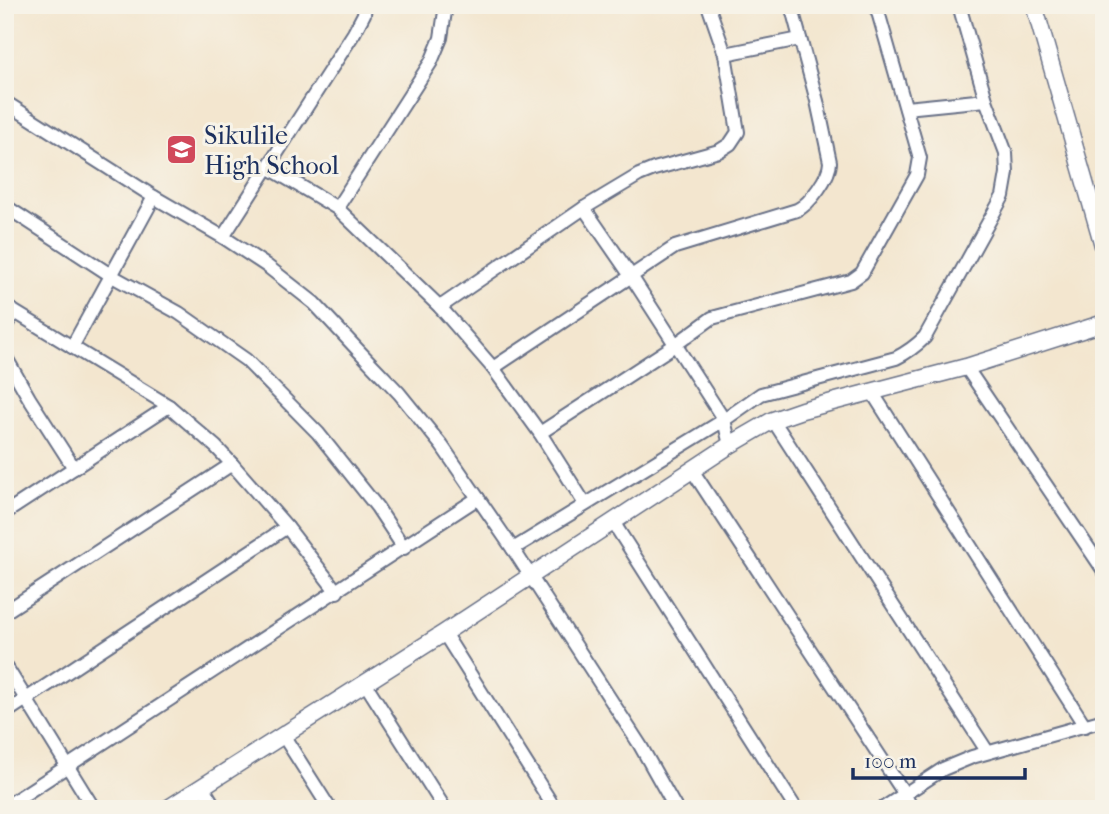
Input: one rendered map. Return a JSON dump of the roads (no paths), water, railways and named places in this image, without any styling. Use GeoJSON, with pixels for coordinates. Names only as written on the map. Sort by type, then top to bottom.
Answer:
{"type":"FeatureCollection","features":[{"type":"Feature","properties":{"kind":"street"},"geometry":{"type":"LineString","coordinates":[[223,237],[354,33],[364,14],[365,5]]}},
{"type":"Feature","properties":{"kind":"street"},"geometry":{"type":"LineString","coordinates":[[337,208],[431,62],[441,38],[446,5]]}},
{"type":"Feature","properties":{"kind":"street"},"geometry":{"type":"LineString","coordinates":[[440,307],[584,208],[647,171],[719,151],[730,144],[738,132],[725,54],[708,5]]}},
{"type":"Feature","properties":{"kind":"street"},"geometry":{"type":"LineString","coordinates":[[493,368],[675,247],[797,210],[809,203],[830,169],[831,162],[791,5]]}},
{"type":"Feature","properties":{"kind":"street"},"geometry":{"type":"LineString","coordinates":[[540,433],[716,317],[851,281],[862,273],[918,171],[920,158],[876,5]]}},
{"type":"Feature","properties":{"kind":"street"},"geometry":{"type":"LineString","coordinates":[[513,549],[724,420],[761,394],[896,358],[925,337],[1003,195],[1007,173],[1006,153],[986,100],[959,5]]}},
{"type":"Feature","properties":{"kind":"street"},"geometry":{"type":"LineString","coordinates":[[1034,5],[1104,249]]}},
{"type":"Feature","properties":{"kind":"street"},"geometry":{"type":"LineString","coordinates":[[725,54],[800,39]]}},
{"type":"Feature","properties":{"kind":"street"},"geometry":{"type":"LineString","coordinates":[[906,108],[986,100]]}},
{"type":"Feature","properties":{"kind":"street"},"geometry":{"type":"LineString","coordinates":[[5,102],[154,197],[223,237],[267,266],[314,303],[399,393],[442,446],[513,549],[640,745],[676,809]]}},
{"type":"Feature","properties":{"kind":"street"},"geometry":{"type":"LineString","coordinates":[[268,167],[337,208],[440,307],[493,368],[540,433],[585,504]]}},
{"type":"Feature","properties":{"kind":"street"},"geometry":{"type":"LineString","coordinates":[[72,347],[154,197]]}},
{"type":"Feature","properties":{"kind":"street"},"geometry":{"type":"LineString","coordinates":[[5,206],[112,276],[179,313],[246,360],[318,433],[377,507],[404,548]]}},
{"type":"Feature","properties":{"kind":"street"},"geometry":{"type":"LineString","coordinates":[[584,208],[631,275],[724,420],[730,445]]}},
{"type":"Feature","properties":{"kind":"street"},"geometry":{"type":"LineString","coordinates":[[5,327],[10,309],[169,406],[232,464],[287,527],[337,592]]}},
{"type":"Feature","properties":{"kind":"street"},"geometry":{"type":"LineString","coordinates":[[167,809],[444,633],[730,445],[773,420],[966,366],[1104,323]]}},
{"type":"Feature","properties":{"kind":"street"},"geometry":{"type":"LineString","coordinates":[[5,356],[74,468]]}},
{"type":"Feature","properties":{"kind":"street"},"geometry":{"type":"LineString","coordinates":[[966,366],[1104,571]]}},
{"type":"Feature","properties":{"kind":"street"},"geometry":{"type":"LineString","coordinates":[[872,391],[1085,726]]}},
{"type":"Feature","properties":{"kind":"street"},"geometry":{"type":"LineString","coordinates":[[6,510],[169,406]]}},
{"type":"Feature","properties":{"kind":"street"},"geometry":{"type":"LineString","coordinates":[[773,420],[987,751]]}},
{"type":"Feature","properties":{"kind":"street"},"geometry":{"type":"LineString","coordinates":[[5,612],[232,464]]}},
{"type":"Feature","properties":{"kind":"street"},"geometry":{"type":"LineString","coordinates":[[692,470],[912,809]]}},
{"type":"Feature","properties":{"kind":"street"},"geometry":{"type":"LineString","coordinates":[[5,807],[478,499]]}},
{"type":"Feature","properties":{"kind":"street"},"geometry":{"type":"LineString","coordinates":[[612,522],[796,809]]}},
{"type":"Feature","properties":{"kind":"street"},"geometry":{"type":"LineString","coordinates":[[5,713],[287,527]]}},
{"type":"Feature","properties":{"kind":"street"},"geometry":{"type":"LineString","coordinates":[[444,633],[555,809]]}},
{"type":"Feature","properties":{"kind":"street"},"geometry":{"type":"LineString","coordinates":[[5,665],[94,809]]}},
{"type":"Feature","properties":{"kind":"street"},"geometry":{"type":"LineString","coordinates":[[365,683],[445,809]]}},
{"type":"Feature","properties":{"kind":"street"},"geometry":{"type":"LineString","coordinates":[[881,809],[943,769],[987,751],[1104,720]]}},
{"type":"Feature","properties":{"kind":"street"},"geometry":{"type":"LineString","coordinates":[[283,735],[330,809]]}},
{"type":"Feature","properties":{"kind":"street"},"geometry":{"type":"LineString","coordinates":[[202,786],[216,809]]}},
{"type":"Feature","properties":{"kind":"place","name":"Sikulile High School"},"geometry":{"type":"Point","coordinates":[181,150]}}]}
